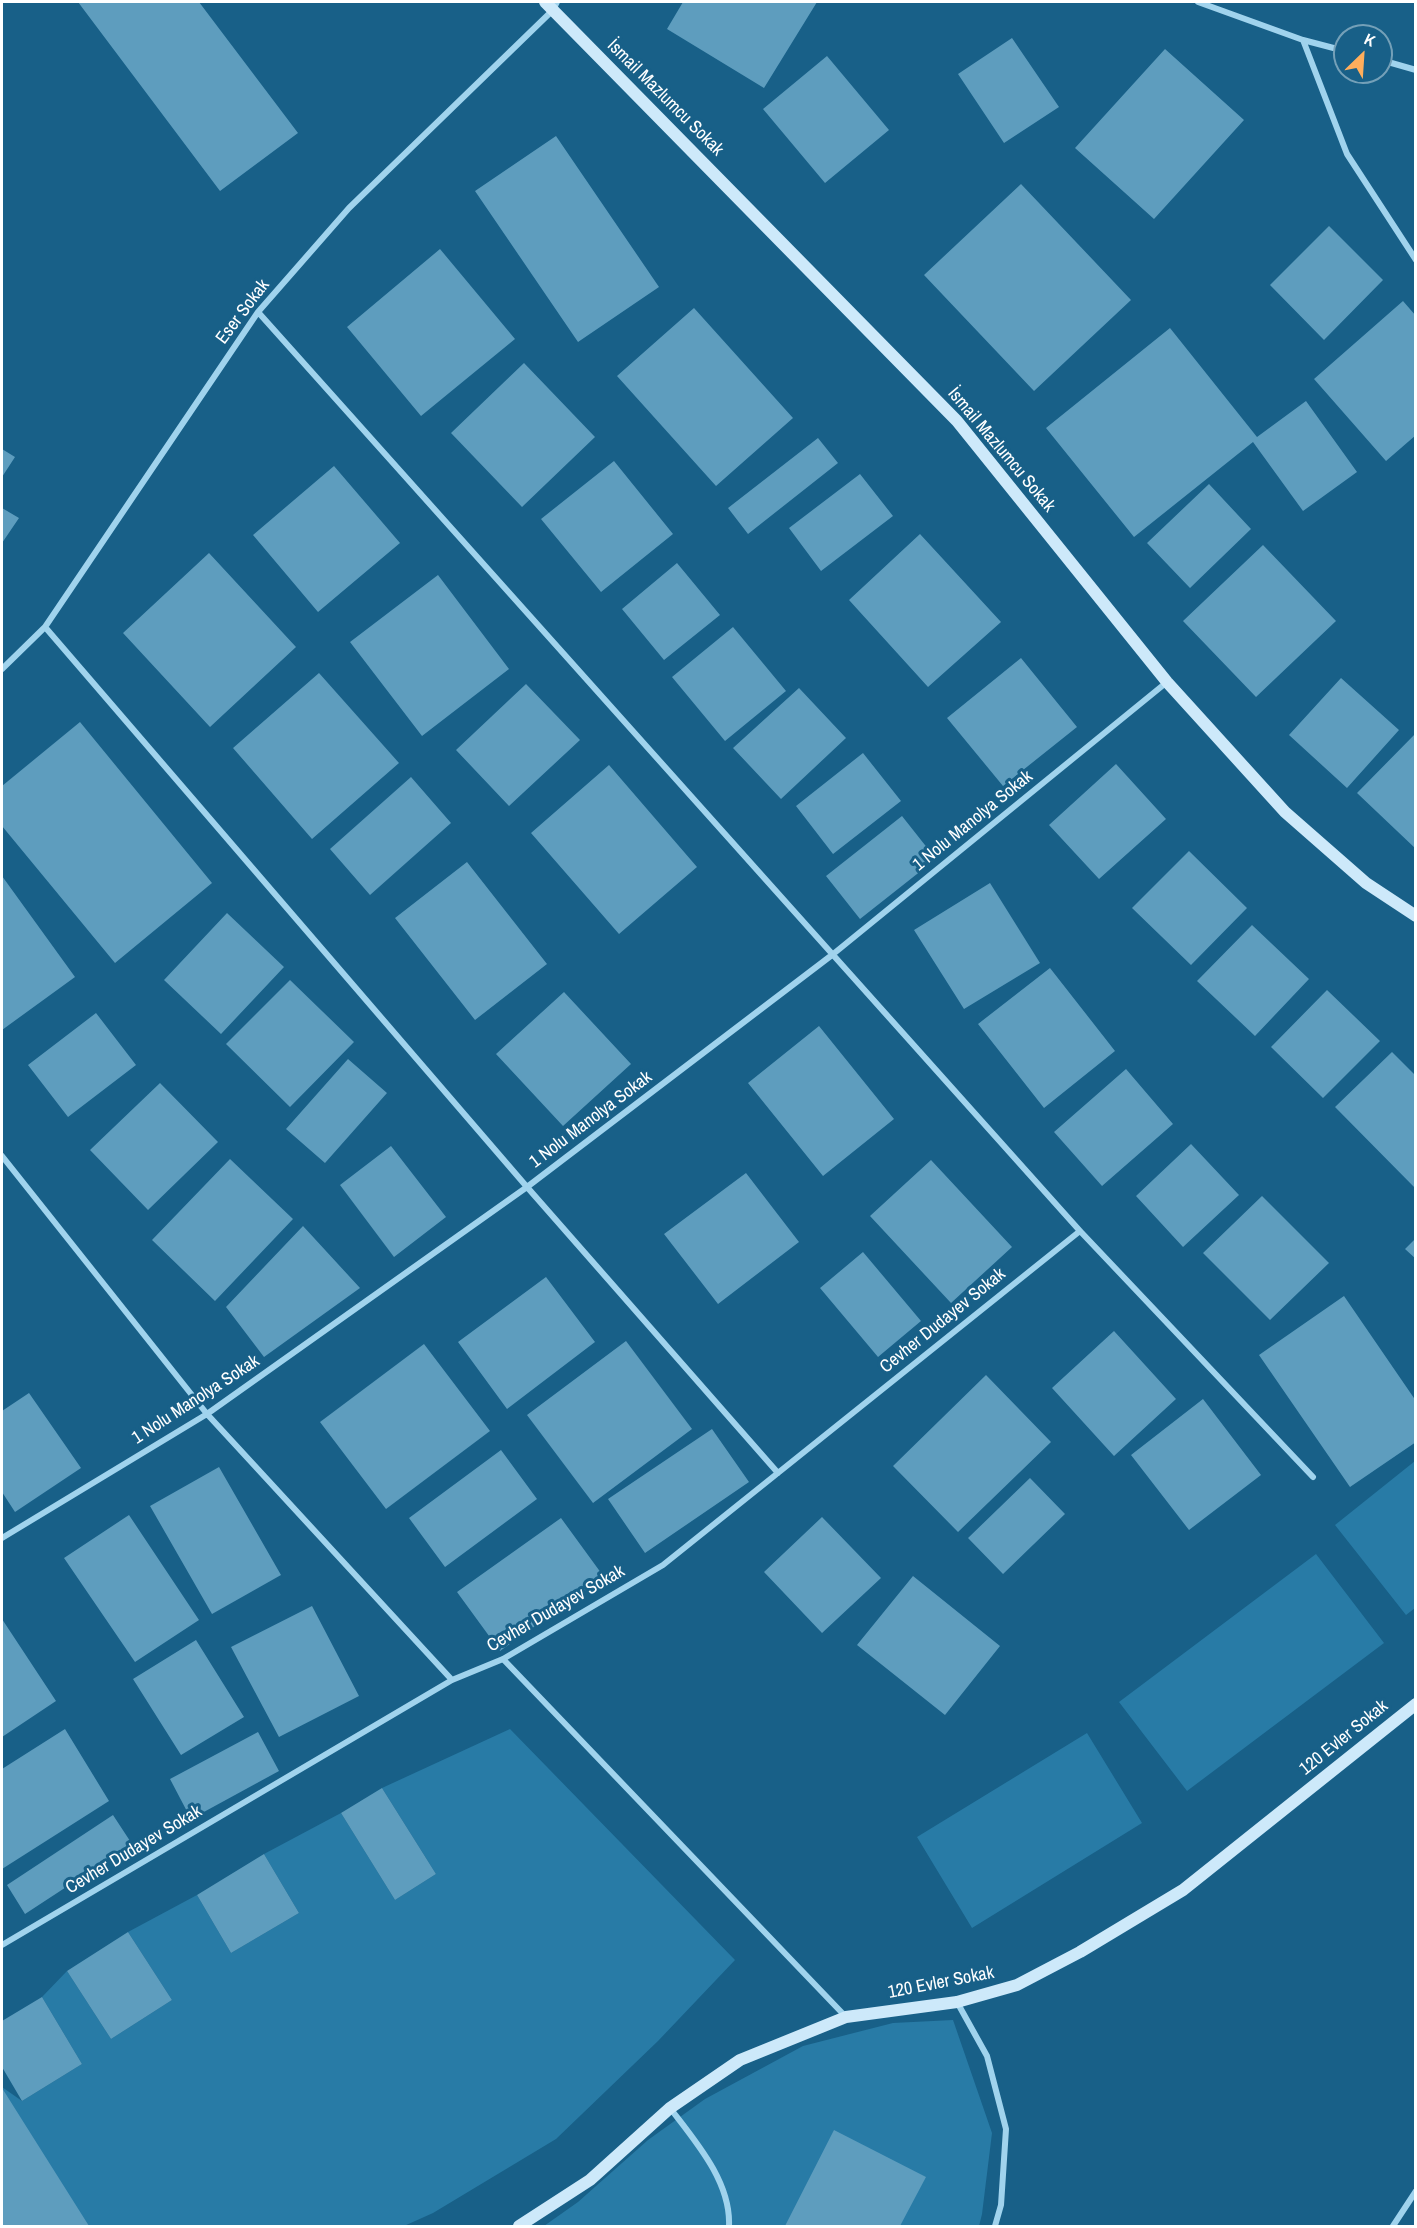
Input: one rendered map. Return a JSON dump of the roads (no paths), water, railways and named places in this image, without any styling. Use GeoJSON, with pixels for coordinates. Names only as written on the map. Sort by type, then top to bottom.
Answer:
{"type":"FeatureCollection","features":[{"type":"Feature","properties":{"kind":"street"},"geometry":{"type":"LineString","coordinates":[[1198,2],[1333,48]]}},
{"type":"Feature","properties":{"kind":"street","name":"Eser Sokak"},"geometry":{"type":"LineString","coordinates":[[2,669],[45,627],[258,312],[349,208],[552,4]]}},
{"type":"Feature","properties":{"kind":"street","name":"İsmail Mazlumcu Sokak"},"geometry":{"type":"LineString","coordinates":[[552,4],[957,421],[1167,682],[1285,812],[1366,883],[1416,916]]}},
{"type":"Feature","properties":{"kind":"street"},"geometry":{"type":"LineString","coordinates":[[1303,39],[1347,154],[1416,260]]}},
{"type":"Feature","properties":{"kind":"street"},"geometry":{"type":"LineString","coordinates":[[1393,63],[1416,70]]}},
{"type":"Feature","properties":{"kind":"street"},"geometry":{"type":"LineString","coordinates":[[258,312],[1080,1231],[1313,1477]]}},
{"type":"Feature","properties":{"kind":"street"},"geometry":{"type":"LineString","coordinates":[[45,627],[527,1187],[778,1473]]}},
{"type":"Feature","properties":{"kind":"street","name":"1 Nolu Manolya Sokak"},"geometry":{"type":"LineString","coordinates":[[2,1538],[207,1414],[527,1187],[832,955],[1167,682]]}},
{"type":"Feature","properties":{"kind":"street"},"geometry":{"type":"LineString","coordinates":[[2,1156],[207,1414],[452,1680]]}},
{"type":"Feature","properties":{"kind":"street","name":"Cevher Dudayev Sokak"},"geometry":{"type":"LineString","coordinates":[[2,1946],[452,1680],[503,1659],[663,1565],[1080,1231]]}},
{"type":"Feature","properties":{"kind":"street"},"geometry":{"type":"LineString","coordinates":[[503,1659],[846,2017]]}},
{"type":"Feature","properties":{"kind":"street","name":"120 Evler Sokak"},"geometry":{"type":"LineString","coordinates":[[519,2226],[590,2180],[670,2108],[740,2060],[846,2017],[957,2002],[1017,1985],[1080,1952],[1183,1890],[1416,1704]]}},
{"type":"Feature","properties":{"kind":"street"},"geometry":{"type":"LineString","coordinates":[[957,2002],[987,2056],[1006,2129],[1001,2205],[994,2226]]}},
{"type":"Feature","properties":{"kind":"street"},"geometry":{"type":"LineString","coordinates":[[670,2108],[708,2157],[730,2210],[729,2226]]}},
{"type":"Feature","properties":{"kind":"street"},"geometry":{"type":"LineString","coordinates":[[1393,2226],[1416,2191]]}}]}
